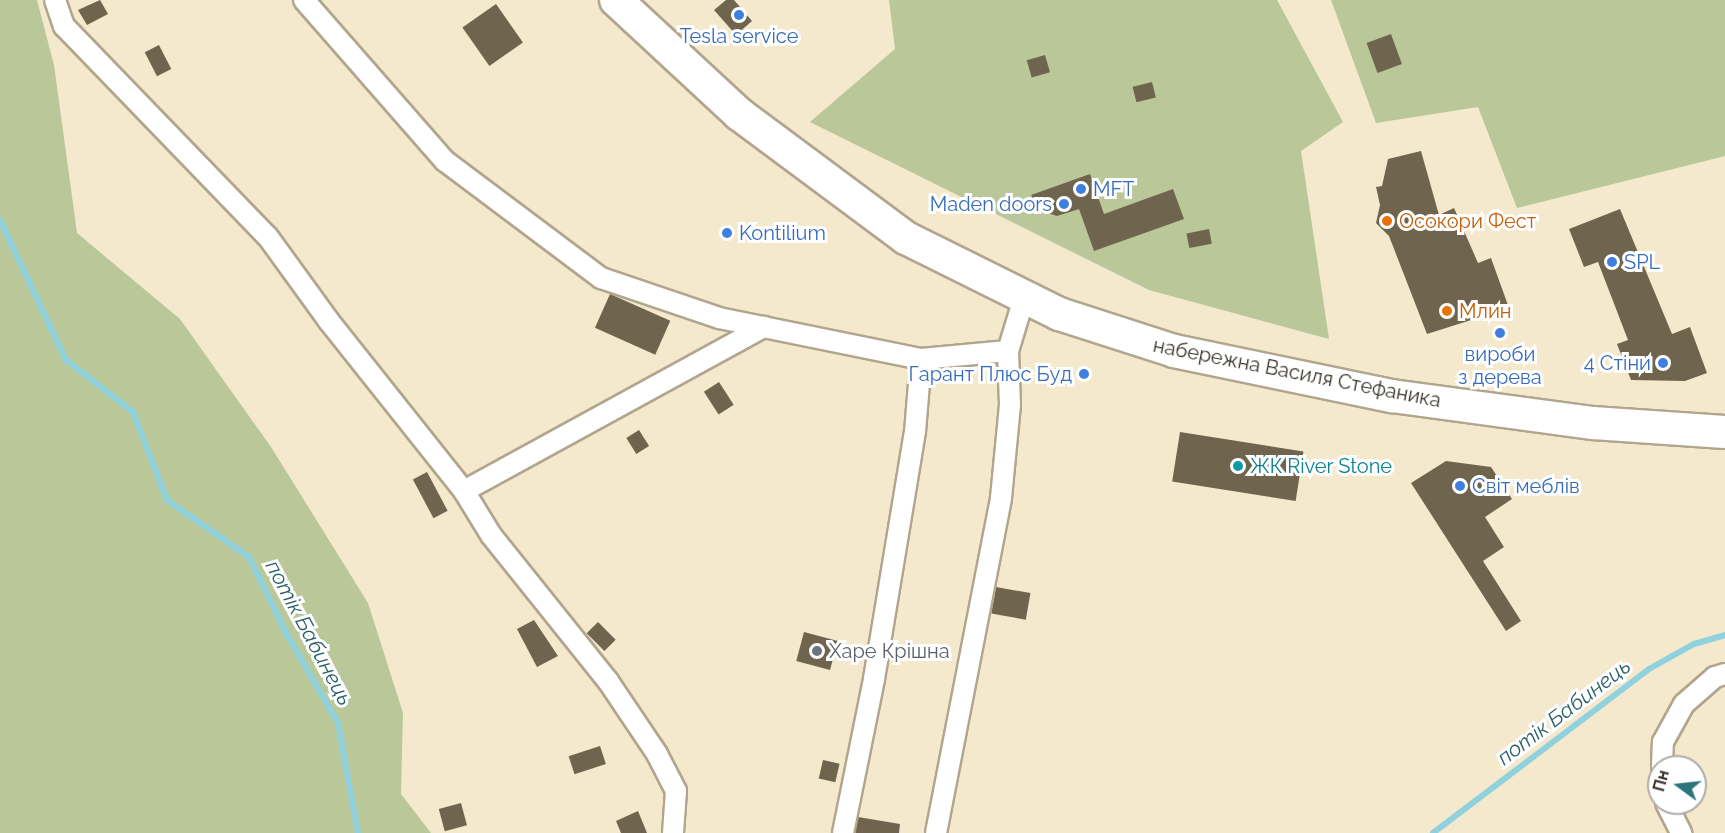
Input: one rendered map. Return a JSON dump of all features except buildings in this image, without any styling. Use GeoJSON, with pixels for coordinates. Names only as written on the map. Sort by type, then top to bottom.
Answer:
{"type":"FeatureCollection","features":[{"type":"Feature","properties":{"kind":"main road","name":"набережна Василя Стефаника"},"geometry":{"type":"LineString","coordinates":[[616,0],[739,114],[906,238],[1059,314],[1174,351],[1392,396],[1593,423],[1725,432]]}},
{"type":"Feature","properties":{"kind":"street"},"geometry":{"type":"LineString","coordinates":[[55,0],[64,26],[268,237],[328,320],[464,491],[491,535],[608,681],[657,754],[676,791],[673,833]]}},
{"type":"Feature","properties":{"kind":"street"},"geometry":{"type":"LineString","coordinates":[[304,0],[445,161],[601,278],[718,318],[921,359],[1008,351]]}},
{"type":"Feature","properties":{"kind":"street"},"geometry":{"type":"LineString","coordinates":[[936,833],[1001,498],[1010,405],[1008,351],[1024,298]]}},
{"type":"Feature","properties":{"kind":"street"},"geometry":{"type":"LineString","coordinates":[[464,491],[764,327]]}},
{"type":"Feature","properties":{"kind":"street"},"geometry":{"type":"LineString","coordinates":[[843,833],[912,455],[921,359]]}},
{"type":"Feature","properties":{"kind":"street"},"geometry":{"type":"LineString","coordinates":[[1662,755],[1663,742],[1684,704],[1715,677],[1725,674]]}},
{"type":"Feature","properties":{"kind":"street"},"geometry":{"type":"LineString","coordinates":[[1672,815],[1681,833]]}},
{"type":"Feature","properties":{"kind":"green space"},"geometry":{"type":"Polygon","coordinates":[[[0,0],[37,0],[54,65],[77,233],[180,319],[271,447],[368,603],[403,713],[401,794],[431,833],[0,833],[0,0]]]}},
{"type":"Feature","properties":{"kind":"green space"},"geometry":{"type":"Polygon","coordinates":[[[889,0],[1277,0],[1343,122],[1301,151],[1329,339],[1149,290],[810,122],[895,49],[889,0]]]}},
{"type":"Feature","properties":{"kind":"green space"},"geometry":{"type":"Polygon","coordinates":[[[1331,0],[1725,0],[1725,156],[1517,208],[1478,107],[1376,123],[1331,0]]]}},
{"type":"Feature","properties":{"kind":"waterway","name":"потік Бабинець"},"geometry":{"type":"LineString","coordinates":[[0,220],[66,360],[133,412],[167,500],[249,557],[286,633],[338,723],[358,833]]}},
{"type":"Feature","properties":{"kind":"waterway","name":"потік Бабинець"},"geometry":{"type":"LineString","coordinates":[[1433,833],[1649,669],[1694,644],[1725,635]]}},
{"type":"Feature","properties":{"kind":"place","name":"Tesla service"},"geometry":{"type":"Point","coordinates":[739,15]}},
{"type":"Feature","properties":{"kind":"place","name":"MFT"},"geometry":{"type":"Point","coordinates":[1081,189]}},
{"type":"Feature","properties":{"kind":"place","name":"Maden doors"},"geometry":{"type":"Point","coordinates":[1064,204]}},
{"type":"Feature","properties":{"kind":"place","name":"Осокори Фест"},"geometry":{"type":"Point","coordinates":[1387,221]}},
{"type":"Feature","properties":{"kind":"place","name":"Kontilium"},"geometry":{"type":"Point","coordinates":[727,233]}},
{"type":"Feature","properties":{"kind":"place","name":"SPL"},"geometry":{"type":"Point","coordinates":[1612,262]}},
{"type":"Feature","properties":{"kind":"place","name":"Млин"},"geometry":{"type":"Point","coordinates":[1447,311]}},
{"type":"Feature","properties":{"kind":"place","name":"вироби з дерева"},"geometry":{"type":"Point","coordinates":[1500,333]}},
{"type":"Feature","properties":{"kind":"place","name":"4 Стіни"},"geometry":{"type":"Point","coordinates":[1663,363]}},
{"type":"Feature","properties":{"kind":"place","name":"Гарант Плюс Буд"},"geometry":{"type":"Point","coordinates":[1084,374]}},
{"type":"Feature","properties":{"kind":"place","name":"ЖК River Stone"},"geometry":{"type":"Point","coordinates":[1238,466]}},
{"type":"Feature","properties":{"kind":"place","name":"Світ меблів"},"geometry":{"type":"Point","coordinates":[1460,486]}},
{"type":"Feature","properties":{"kind":"place","name":"Харе Крішна"},"geometry":{"type":"Point","coordinates":[817,651]}}]}
